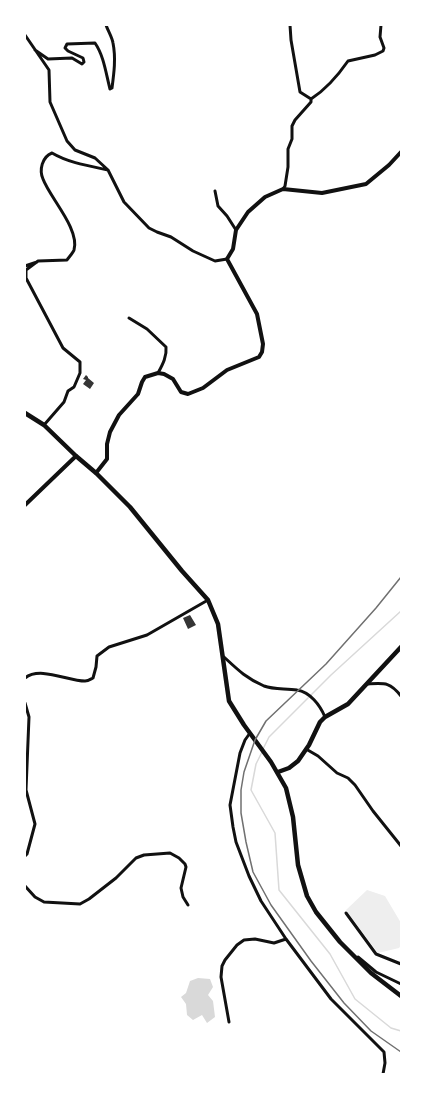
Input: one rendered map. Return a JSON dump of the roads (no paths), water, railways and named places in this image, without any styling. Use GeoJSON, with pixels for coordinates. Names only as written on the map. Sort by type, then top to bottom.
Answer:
{"type":"FeatureCollection","features":[{"type":"Feature","properties":{"kind":"main road"},"geometry":{"type":"LineString","coordinates":[[96,473],[107,459],[106,444],[110,432],[119,415],[138,394],[142,382],[146,377],[158,373],[164,374],[173,379],[181,392],[188,394],[203,388],[227,370],[259,357],[262,352],[263,344],[257,314],[227,259],[233,249],[236,230],[248,212],[265,197],[283,189],[322,192],[366,184],[389,165],[401,152]]}},
{"type":"Feature","properties":{"kind":"main road"},"geometry":{"type":"LineString","coordinates":[[25,413],[44,425],[130,507],[182,571],[208,600],[218,624],[224,657],[229,701],[278,772],[286,788],[293,817],[298,865],[307,896],[316,912],[348,950],[371,973],[401,996]]}},
{"type":"Feature","properties":{"kind":"main road"},"geometry":{"type":"LineString","coordinates":[[25,505],[76,456]]}},
{"type":"Feature","properties":{"kind":"main road"},"geometry":{"type":"LineString","coordinates":[[278,772],[292,766],[298,761],[320,722],[325,716],[348,704],[401,647]]}},
{"type":"Feature","properties":{"kind":"street"},"geometry":{"type":"LineString","coordinates":[[34,49],[48,59],[72,58],[82,64],[84,62],[83,58],[68,51],[65,48],[66,44],[95,43],[102,57],[110,89],[112,88],[114,71],[114,53],[113,42],[106,25]]}},
{"type":"Feature","properties":{"kind":"street"},"geometry":{"type":"LineString","coordinates":[[290,25],[291,40],[300,92],[311,99]]}},
{"type":"Feature","properties":{"kind":"street"},"geometry":{"type":"LineString","coordinates":[[283,189],[285,186],[288,167],[288,149],[292,139],[292,126],[295,120],[311,102],[311,99],[321,93],[348,61],[375,56],[383,51],[384,48],[380,37],[381,25]]}},
{"type":"Feature","properties":{"kind":"street"},"geometry":{"type":"LineString","coordinates":[[25,35],[48,70],[50,102],[67,141],[75,150],[96,158],[108,170],[124,202],[149,228],[171,236],[193,250],[216,261],[227,259]]}},
{"type":"Feature","properties":{"kind":"street"},"geometry":{"type":"LineString","coordinates":[[25,266],[38,261],[67,260],[74,250],[74,238],[70,226],[42,178],[41,167],[48,154],[52,153],[61,158],[79,164],[108,170]]}},
{"type":"Feature","properties":{"kind":"street"},"geometry":{"type":"LineString","coordinates":[[215,191],[218,206],[236,230]]}},
{"type":"Feature","properties":{"kind":"street"},"geometry":{"type":"LineString","coordinates":[[38,261],[26,270],[26,278],[63,348],[80,362],[80,373],[74,387],[68,391],[64,402],[44,425]]}},
{"type":"Feature","properties":{"kind":"street"},"geometry":{"type":"LineString","coordinates":[[129,318],[147,329],[166,346],[167,353],[158,373]]}},
{"type":"Feature","properties":{"kind":"street"},"geometry":{"type":"LineString","coordinates":[[25,678],[27,676],[39,674],[86,682],[93,678],[97,656],[109,647],[147,635],[208,600]]}},
{"type":"Feature","properties":{"kind":"street"},"geometry":{"type":"LineString","coordinates":[[224,657],[244,676],[265,687],[298,690],[308,694],[322,708],[325,716]]}},
{"type":"Feature","properties":{"kind":"street"},"geometry":{"type":"LineString","coordinates":[[368,684],[386,683],[394,687],[401,696]]}},
{"type":"Feature","properties":{"kind":"street"},"geometry":{"type":"LineString","coordinates":[[25,703],[28,717],[26,790],[35,824],[27,854],[25,856]]}},
{"type":"Feature","properties":{"kind":"street"},"geometry":{"type":"LineString","coordinates":[[250,733],[245,740],[240,753],[230,805],[232,826],[236,842],[249,876],[261,901],[286,939],[331,999],[384,1052],[385,1063],[383,1074]]}},
{"type":"Feature","properties":{"kind":"street"},"geometry":{"type":"LineString","coordinates":[[306,749],[318,756],[337,773],[348,778],[355,785],[373,811],[401,846]]}},
{"type":"Feature","properties":{"kind":"street"},"geometry":{"type":"LineString","coordinates":[[25,886],[35,897],[44,902],[80,904],[89,899],[116,878],[136,858],[144,855],[170,853],[179,858],[185,864],[186,867],[181,888],[183,897],[188,904]]}},
{"type":"Feature","properties":{"kind":"street"},"geometry":{"type":"LineString","coordinates":[[346,913],[376,954],[401,964]]}},
{"type":"Feature","properties":{"kind":"street"},"geometry":{"type":"LineString","coordinates":[[229,1022],[221,977],[222,966],[225,960],[237,945],[244,940],[255,939],[274,944],[286,939]]}},
{"type":"Feature","properties":{"kind":"street"},"geometry":{"type":"LineString","coordinates":[[348,950],[376,972],[401,984]]}},
{"type":"Feature","properties":{"kind":"waterway"},"geometry":{"type":"LineString","coordinates":[[263,749],[269,737],[331,675],[401,611]]}},
{"type":"Feature","properties":{"kind":"waterway"},"geometry":{"type":"LineString","coordinates":[[262,752],[256,764],[251,790],[275,833],[279,890],[330,954],[355,999],[391,1028],[401,1031]]}},
{"type":"Feature","properties":{"kind":"railway"},"geometry":{"type":"LineString","coordinates":[[401,577],[376,608],[326,664],[266,721],[255,740],[244,772],[241,790],[241,813],[253,872],[271,905],[311,961],[344,1003],[371,1031],[401,1052]]}}]}
